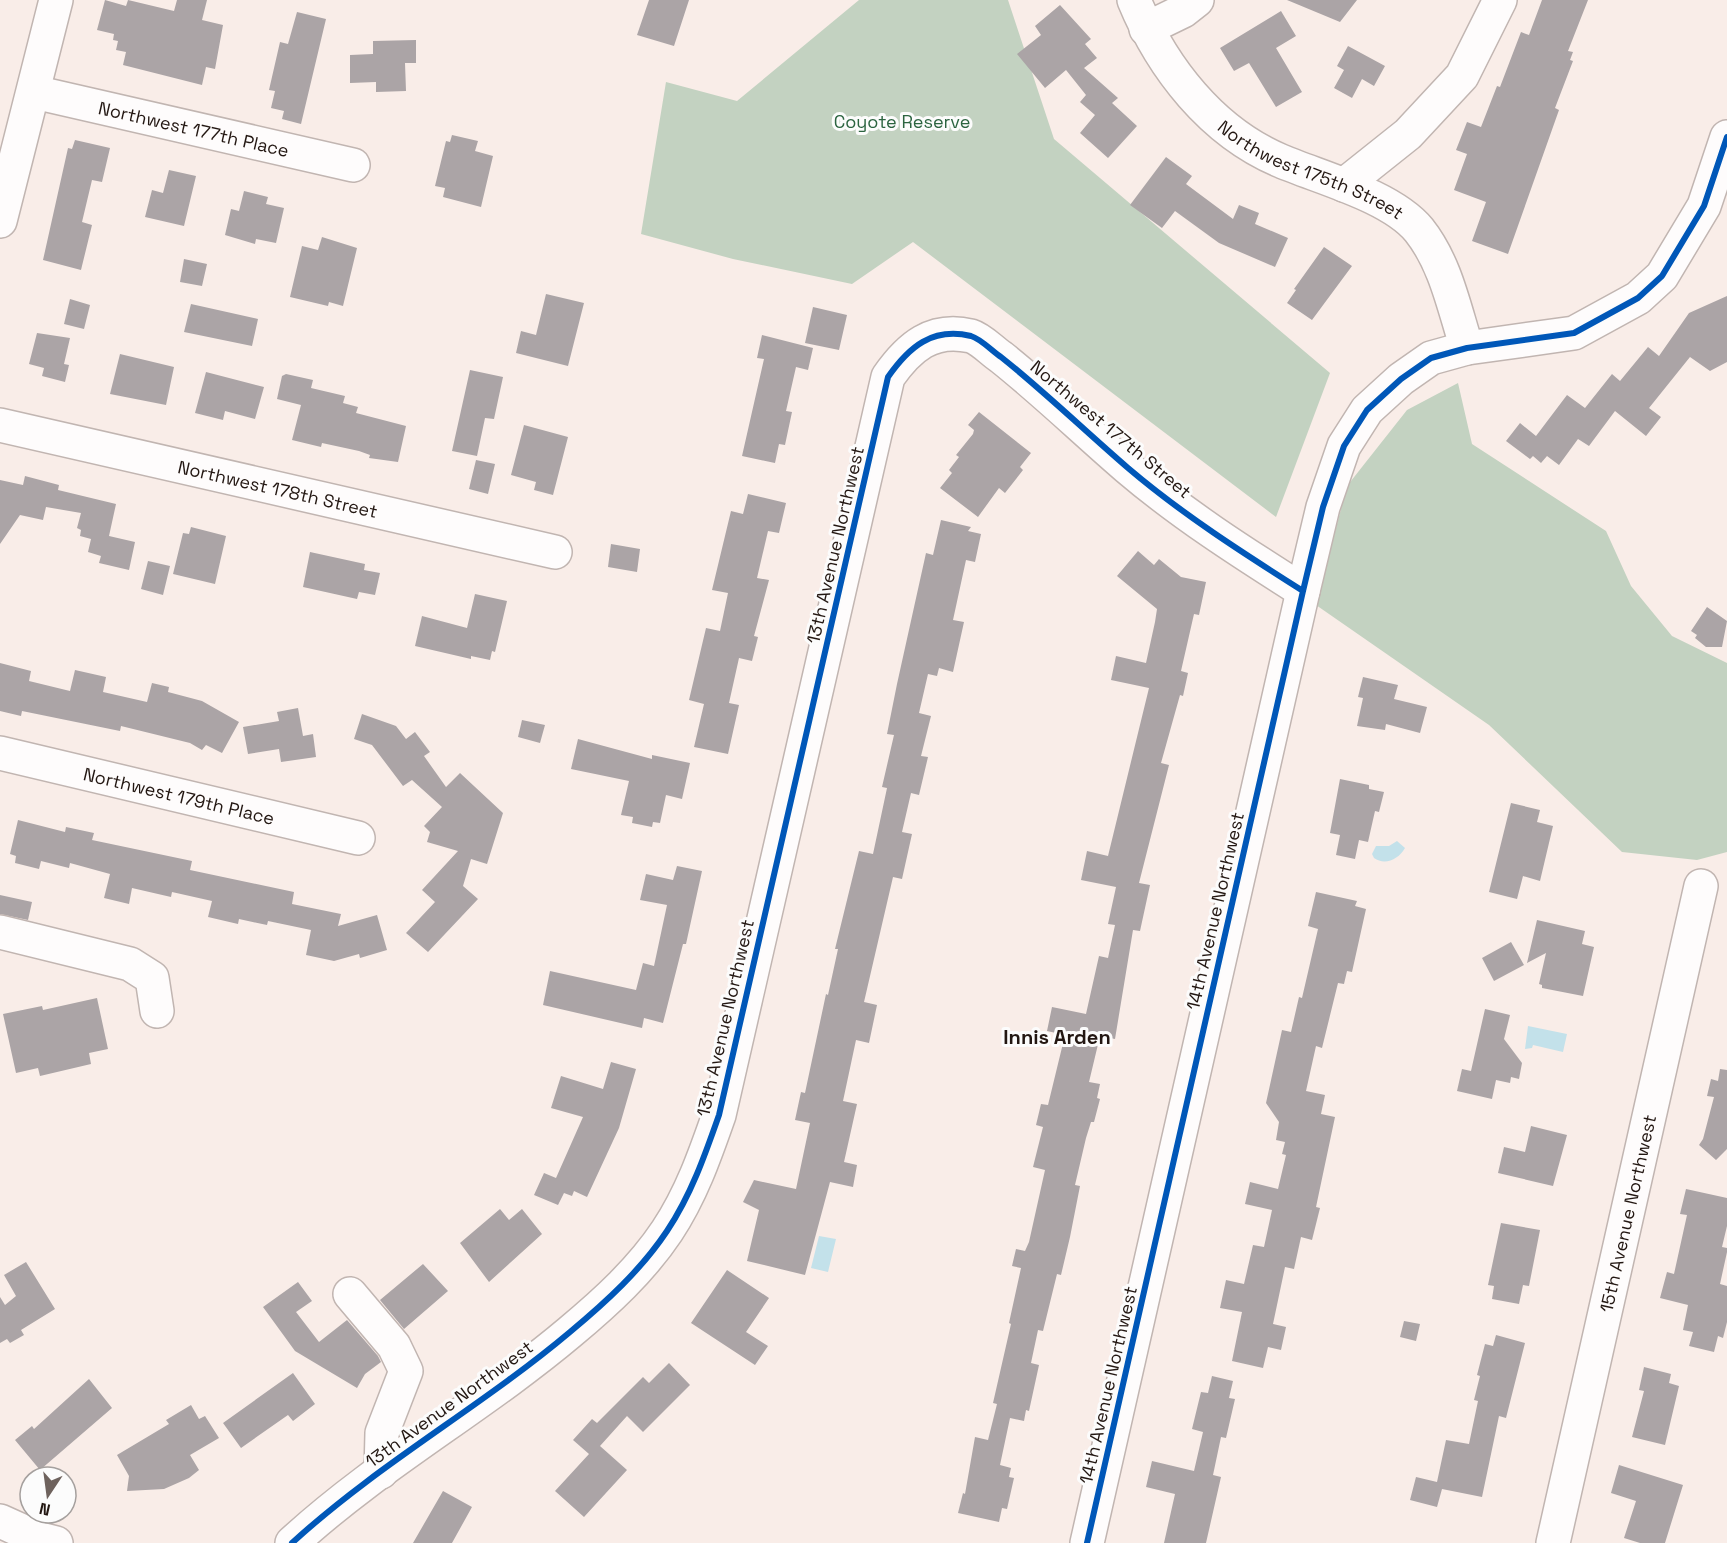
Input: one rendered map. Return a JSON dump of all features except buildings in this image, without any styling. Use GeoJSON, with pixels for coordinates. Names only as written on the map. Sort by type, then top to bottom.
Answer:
{"type":"FeatureCollection","features":[{"type":"Feature","properties":{"kind":"street"},"geometry":{"type":"LineString","coordinates":[[2,207],[34,92],[56,0]]}},
{"type":"Feature","properties":{"kind":"street"},"geometry":{"type":"LineString","coordinates":[[1140,14],[1183,10],[1197,0]]}},
{"type":"Feature","properties":{"kind":"street"},"geometry":{"type":"LineString","coordinates":[[1344,185],[1408,134],[1462,76],[1500,0]]}},
{"type":"Feature","properties":{"kind":"street","name":"Northwest 175th Street"},"geometry":{"type":"LineString","coordinates":[[1140,14],[1192,98],[1239,138],[1279,161],[1344,185],[1387,206],[1418,229],[1440,263],[1467,348]]}},
{"type":"Feature","properties":{"kind":"street","name":"Northwest 177th Place"},"geometry":{"type":"LineString","coordinates":[[34,92],[353,165]]}},
{"type":"Feature","properties":{"kind":"street"},"geometry":{"type":"LineString","coordinates":[[1467,348],[1574,333],[1638,298],[1662,276],[1704,206],[1727,137]]}},
{"type":"Feature","properties":{"kind":"street","name":"Northwest 177th Street"},"geometry":{"type":"LineString","coordinates":[[923,340],[952,333],[974,337],[1043,390],[1129,469],[1235,548],[1303,591]]}},
{"type":"Feature","properties":{"kind":"street","name":"13th Avenue Northwest"},"geometry":{"type":"LineString","coordinates":[[292,1543],[330,1509],[539,1358],[595,1311],[634,1273],[667,1230],[697,1176],[719,1115],[888,377],[904,354],[923,340]]}},
{"type":"Feature","properties":{"kind":"street","name":"14th Avenue Northwest"},"geometry":{"type":"LineString","coordinates":[[1087,1543],[1323,507],[1344,446],[1367,411],[1401,379],[1431,358],[1467,348]]}},
{"type":"Feature","properties":{"kind":"street","name":"Northwest 178th Street"},"geometry":{"type":"LineString","coordinates":[[0,425],[555,552]]}},
{"type":"Feature","properties":{"kind":"street","name":"Northwest 179th Place"},"geometry":{"type":"LineString","coordinates":[[0,753],[358,838]]}},
{"type":"Feature","properties":{"kind":"street","name":"15th Avenue Northwest"},"geometry":{"type":"LineString","coordinates":[[1553,1543],[1701,886]]}},
{"type":"Feature","properties":{"kind":"street"},"geometry":{"type":"LineString","coordinates":[[0,932],[130,964],[152,978],[157,1011]]}},
{"type":"Feature","properties":{"kind":"street"},"geometry":{"type":"LineString","coordinates":[[350,1294],[394,1346],[406,1371],[382,1433],[381,1472]]}},
{"type":"Feature","properties":{"kind":"street"},"geometry":{"type":"LineString","coordinates":[[9,1530],[56,1543]]}},
{"type":"Feature","properties":{"kind":"green space","name":"Coyote Reserve"},"geometry":{"type":"Polygon","coordinates":[[[859,0],[1008,0],[1054,139],[1330,373],[1276,517],[913,242],[852,284],[733,259],[641,234],[666,82],[737,101],[859,0]]]}},
{"type":"Feature","properties":{"kind":"green space"},"geometry":{"type":"Polygon","coordinates":[[[1458,383],[1472,444],[1606,531],[1631,586],[1672,636],[1727,663],[1727,852],[1697,860],[1622,852],[1489,725],[1316,605],[1347,486],[1407,410],[1458,383]]]}},
{"type":"Feature","properties":{"kind":"water"},"geometry":{"type":"Polygon","coordinates":[[[1397,841],[1405,848],[1395,858],[1383,861],[1374,858],[1372,854],[1376,846],[1389,846],[1397,841]]]}},
{"type":"Feature","properties":{"kind":"water"},"geometry":{"type":"Polygon","coordinates":[[[1528,1026],[1567,1034],[1563,1052],[1533,1045],[1532,1048],[1525,1049],[1528,1026]]]}},
{"type":"Feature","properties":{"kind":"water"},"geometry":{"type":"Polygon","coordinates":[[[819,1236],[836,1239],[828,1272],[811,1268],[819,1236]]]}},
{"type":"Feature","properties":{"kind":"cycle path"},"geometry":{"type":"LineString","coordinates":[[1087,1543],[1303,591],[1323,507],[1344,446],[1367,410],[1401,379],[1431,358],[1467,348],[1574,333],[1638,298],[1662,276],[1704,206],[1727,137]]}},
{"type":"Feature","properties":{"kind":"cycle path"},"geometry":{"type":"LineString","coordinates":[[292,1543],[359,1487],[501,1386],[583,1321],[610,1297],[646,1259],[667,1231],[683,1203],[703,1160],[719,1115],[888,377],[913,348],[933,337],[945,334],[971,336],[979,340],[1149,485],[1213,532],[1303,591]]}},
{"type":"Feature","properties":{"kind":"district","name":"Innis Arden"},"geometry":{"type":"Point","coordinates":[1057,1037]}}]}
